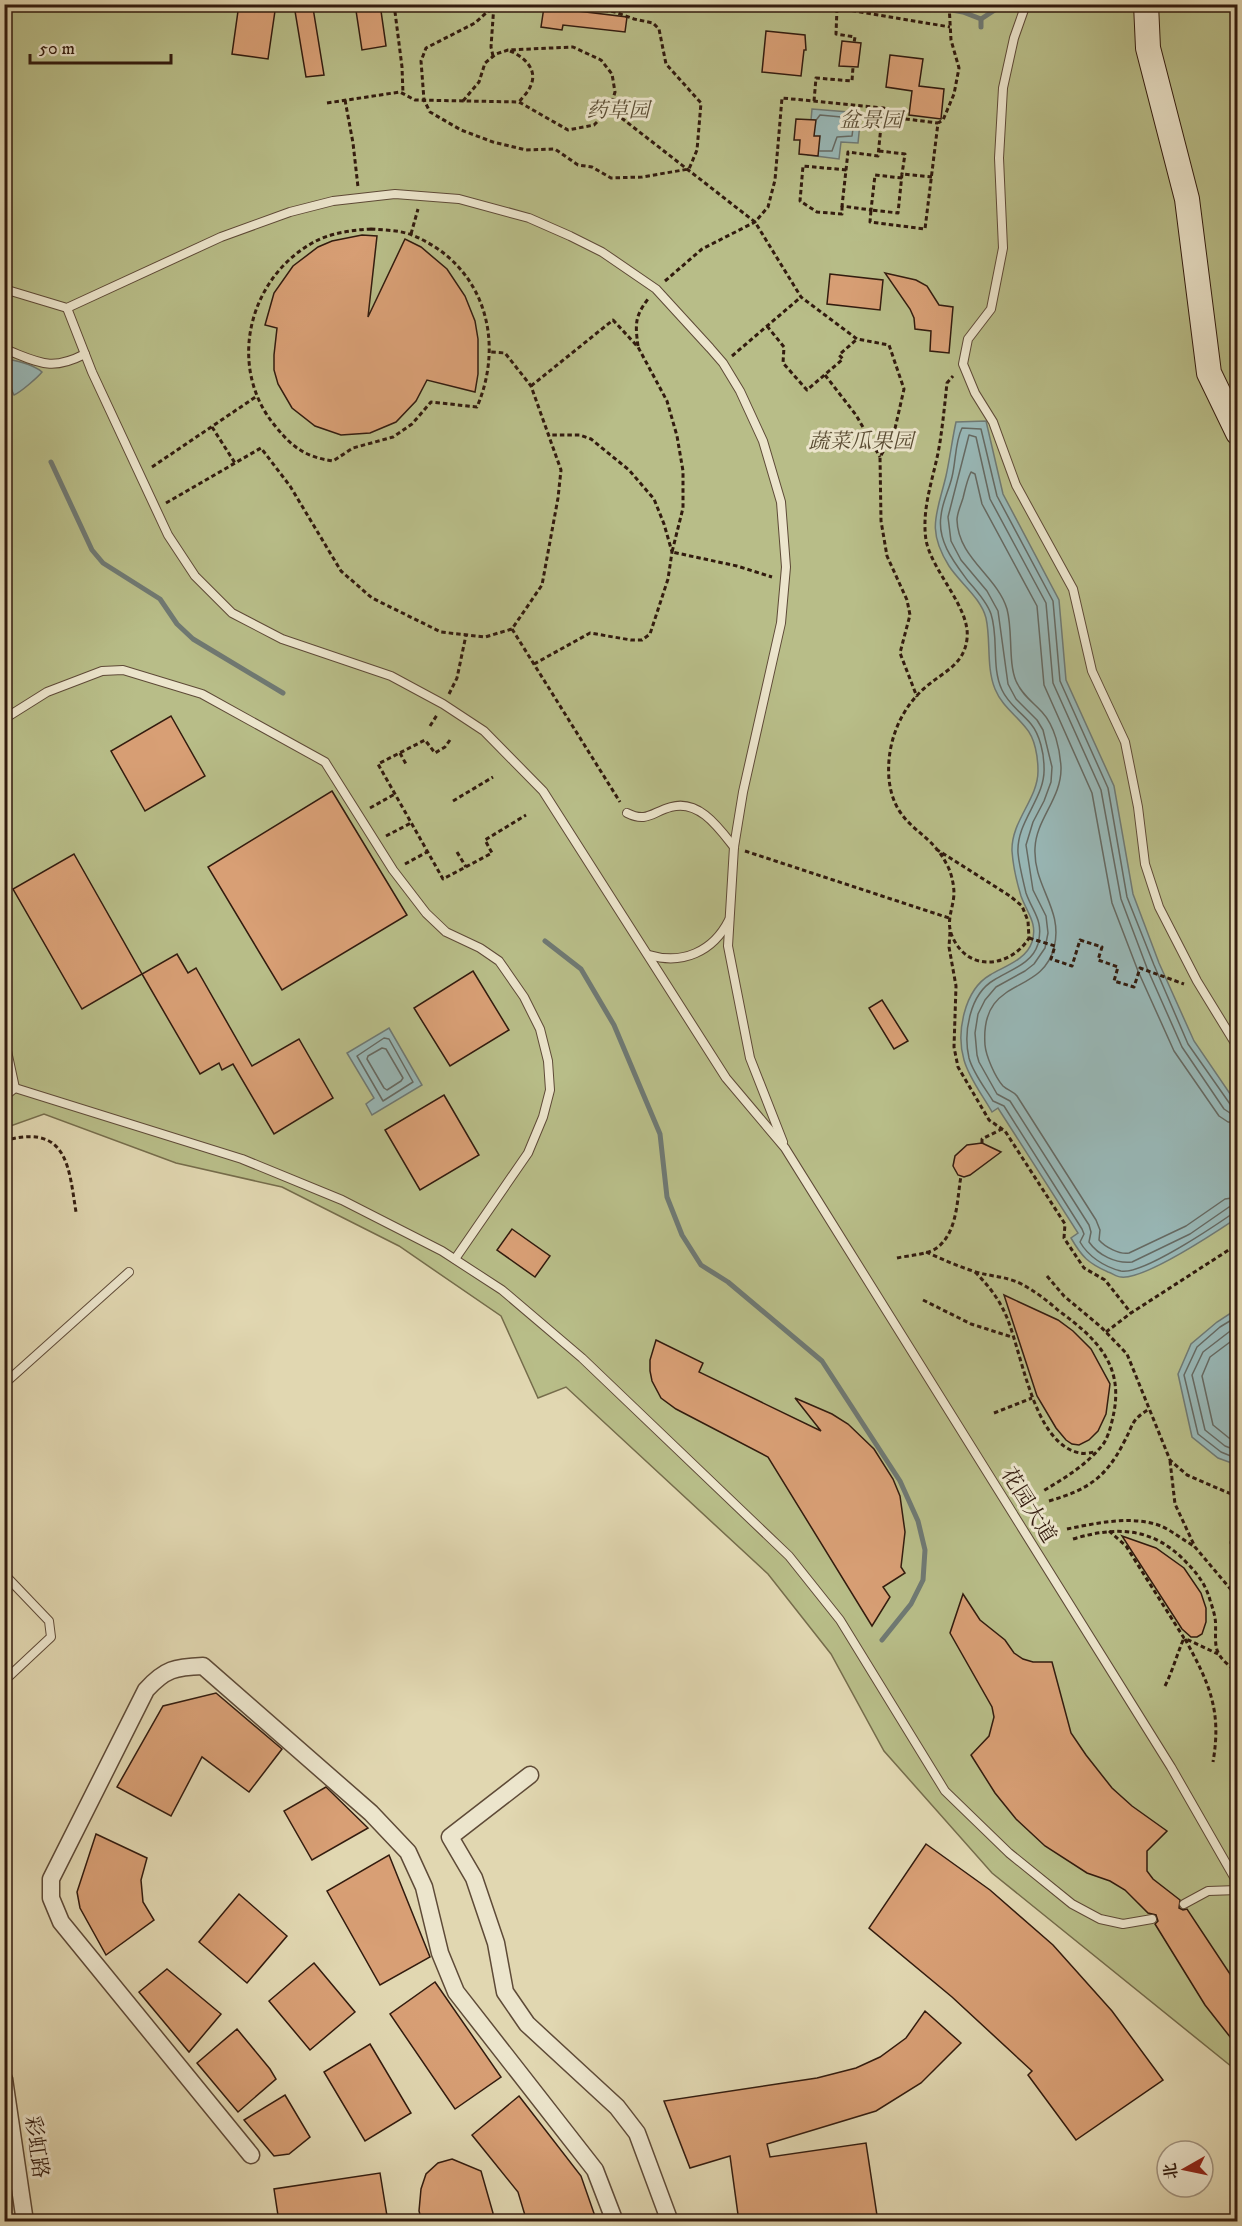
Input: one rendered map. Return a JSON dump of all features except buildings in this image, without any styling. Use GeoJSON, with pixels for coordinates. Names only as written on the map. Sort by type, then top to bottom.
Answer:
{"type":"FeatureCollection","features":[{"type":"Feature","properties":{"kind":"street"},"geometry":{"type":"LineString","coordinates":[[1146,4],[1148,48],[1188,199],[1209,373],[1238,433]]}},
{"type":"Feature","properties":{"kind":"street"},"geometry":{"type":"LineString","coordinates":[[251,2155],[61,1922],[51,1898],[51,1879],[146,1690],[158,1676],[180,1667],[203,1666],[371,1813],[408,1852],[424,1887],[440,1953],[456,1992],[595,2170],[615,2222]]}},
{"type":"Feature","properties":{"kind":"street"},"geometry":{"type":"LineString","coordinates":[[530,1774],[450,1837],[474,1878],[496,1943],[505,1992],[527,2025],[616,2107],[637,2133],[670,2222]]}},
{"type":"Feature","properties":{"kind":"street","name":"彩虹路"},"geometry":{"type":"LineString","coordinates":[[4,2079],[25,2222]]}},
{"type":"Feature","properties":{"kind":"lane"},"geometry":{"type":"LineString","coordinates":[[1026,4],[1014,38],[1003,88],[999,158],[1003,248],[991,309],[968,339],[963,364],[975,393],[993,422],[1016,485],[1073,589],[1092,671],[1125,742],[1138,807],[1145,864],[1159,907],[1197,981],[1238,1048]]}},
{"type":"Feature","properties":{"kind":"lane"},"geometry":{"type":"LineString","coordinates":[[4,289],[66,308],[221,237],[290,212],[333,201],[395,194],[459,199],[529,218],[602,252],[656,290],[723,363],[740,391],[763,441],[781,502],[786,567],[781,623],[743,792],[734,847],[729,946],[750,1058],[785,1148]]}},
{"type":"Feature","properties":{"kind":"lane"},"geometry":{"type":"LineString","coordinates":[[66,308],[168,535],[195,576],[232,613],[282,639],[391,676],[443,704],[484,731],[543,791],[726,1078],[785,1148]]}},
{"type":"Feature","properties":{"kind":"lane"},"geometry":{"type":"LineString","coordinates":[[4,349],[46,365],[67,363],[85,354]]}},
{"type":"Feature","properties":{"kind":"lane"},"geometry":{"type":"LineString","coordinates":[[4,719],[47,692],[102,670],[123,670],[202,694],[325,762],[393,870],[426,913],[446,932],[480,948],[499,961],[524,997],[540,1029],[548,1061],[550,1090],[543,1117],[528,1153],[455,1259]]}},
{"type":"Feature","properties":{"kind":"lane"},"geometry":{"type":"LineString","coordinates":[[627,813],[638,818],[651,816],[671,806],[684,806],[698,810],[716,824],[734,847]]}},
{"type":"Feature","properties":{"kind":"lane"},"geometry":{"type":"LineString","coordinates":[[649,955],[670,959],[692,956],[702,951],[719,936],[730,917]]}},
{"type":"Feature","properties":{"kind":"lane"},"geometry":{"type":"LineString","coordinates":[[4,1037],[15,1089]]}},
{"type":"Feature","properties":{"kind":"lane"},"geometry":{"type":"LineString","coordinates":[[4,1096],[15,1089],[242,1159],[342,1200],[455,1259],[502,1290],[582,1358],[789,1556],[840,1620],[945,1791],[1009,1853],[1072,1904],[1100,1919],[1123,1924],[1152,1919]]}},
{"type":"Feature","properties":{"kind":"lane","name":"花园大道"},"geometry":{"type":"LineString","coordinates":[[785,1148],[1171,1767],[1238,1884]]}},
{"type":"Feature","properties":{"kind":"lane"},"geometry":{"type":"LineString","coordinates":[[4,1384],[129,1272]]}},
{"type":"Feature","properties":{"kind":"lane"},"geometry":{"type":"LineString","coordinates":[[4,1574],[48,1621],[51,1637],[4,1681]]}},
{"type":"Feature","properties":{"kind":"lane"},"geometry":{"type":"LineString","coordinates":[[1184,1904],[1208,1892],[1238,1890]]}},
{"type":"Feature","properties":{"kind":"path"},"geometry":{"type":"LineString","coordinates":[[394,4],[404,94]]}},
{"type":"Feature","properties":{"kind":"path"},"geometry":{"type":"LineString","coordinates":[[506,4],[494,7],[475,23],[426,48],[421,61],[424,100],[430,112],[461,130],[493,142],[526,150],[555,149],[578,165],[592,167],[611,178],[642,177],[689,169]]}},
{"type":"Feature","properties":{"kind":"path"},"geometry":{"type":"LineString","coordinates":[[559,4],[570,8],[578,6],[615,12],[653,23],[659,28],[666,64],[701,103],[697,150],[689,169]]}},
{"type":"Feature","properties":{"kind":"path"},"geometry":{"type":"LineString","coordinates":[[777,4],[837,8],[950,27]]}},
{"type":"Feature","properties":{"kind":"path"},"geometry":{"type":"LineString","coordinates":[[837,8],[851,4]]}},
{"type":"Feature","properties":{"kind":"path"},"geometry":{"type":"LineString","coordinates":[[882,116],[938,123],[943,120],[954,94],[959,68],[951,40],[949,6]]}},
{"type":"Feature","properties":{"kind":"path"},"geometry":{"type":"LineString","coordinates":[[493,56],[491,47],[494,7]]}},
{"type":"Feature","properties":{"kind":"path"},"geometry":{"type":"LineString","coordinates":[[837,8],[836,34],[855,37],[854,43]]}},
{"type":"Feature","properties":{"kind":"path"},"geometry":{"type":"LineString","coordinates":[[327,103],[400,92],[415,100],[424,100],[463,101],[519,102],[568,129],[594,125],[610,109],[615,92],[612,74],[601,60],[573,47],[508,50],[493,56],[485,63],[479,82],[463,101]]}},
{"type":"Feature","properties":{"kind":"path"},"geometry":{"type":"LineString","coordinates":[[508,50],[523,56],[531,69],[532,84],[519,102]]}},
{"type":"Feature","properties":{"kind":"path"},"geometry":{"type":"LineString","coordinates":[[814,101],[816,78],[852,81],[853,67]]}},
{"type":"Feature","properties":{"kind":"path"},"geometry":{"type":"LineString","coordinates":[[638,347],[635,328],[638,312],[656,290],[702,249],[755,222],[768,207],[775,180],[782,98],[884,108],[878,156],[848,152],[842,214],[817,212],[800,201],[803,166],[846,170]]}},
{"type":"Feature","properties":{"kind":"path"},"geometry":{"type":"LineString","coordinates":[[345,100],[360,198]]}},
{"type":"Feature","properties":{"kind":"path"},"geometry":{"type":"LineString","coordinates":[[610,109],[755,222],[801,297],[857,339],[889,345],[904,389],[894,432],[880,457]]}},
{"type":"Feature","properties":{"kind":"path"},"geometry":{"type":"LineString","coordinates":[[932,177],[875,175],[870,222],[925,229],[932,177],[938,123]]}},
{"type":"Feature","properties":{"kind":"path"},"geometry":{"type":"LineString","coordinates":[[842,206],[898,213],[905,154],[878,151]]}},
{"type":"Feature","properties":{"kind":"path"},"geometry":{"type":"LineString","coordinates":[[411,234],[421,196]]}},
{"type":"Feature","properties":{"kind":"path"},"geometry":{"type":"LineString","coordinates":[[371,229],[411,234],[442,253],[456,265],[468,280],[485,314],[491,352],[487,380],[477,407],[432,402],[412,424],[393,437],[354,448],[333,461],[313,458],[283,435],[271,421],[257,396],[248,349],[250,330],[262,294],[285,263],[299,251],[333,234],[371,229]]}},
{"type":"Feature","properties":{"kind":"path"},"geometry":{"type":"LineString","coordinates":[[723,363],[801,297]]}},
{"type":"Feature","properties":{"kind":"path"},"geometry":{"type":"LineString","coordinates":[[531,386],[613,320],[638,347],[667,401],[677,436],[683,471],[683,508],[668,579],[650,634],[642,640],[631,640],[590,633],[534,664]]}},
{"type":"Feature","properties":{"kind":"path"},"geometry":{"type":"LineString","coordinates":[[767,326],[784,347],[783,363],[807,390],[843,359],[839,355],[857,339]]}},
{"type":"Feature","properties":{"kind":"path"},"geometry":{"type":"LineString","coordinates":[[156,509],[261,448],[290,486],[341,571],[372,598],[441,632],[485,637],[512,629],[542,585],[561,470],[531,386],[505,353],[491,352]]}},
{"type":"Feature","properties":{"kind":"path"},"geometry":{"type":"LineString","coordinates":[[950,929],[959,948],[967,955],[986,962],[997,962],[1016,954],[1029,938],[1028,921],[1022,906],[936,849],[910,826],[896,806],[890,781],[889,753],[897,726],[917,696],[927,686],[951,670],[960,658],[968,640],[966,621],[932,560],[923,518],[940,442],[947,383],[963,364]]}},
{"type":"Feature","properties":{"kind":"path"},"geometry":{"type":"LineString","coordinates":[[825,375],[856,415],[880,457],[881,521],[886,556],[907,600],[910,615],[900,653],[917,696]]}},
{"type":"Feature","properties":{"kind":"path"},"geometry":{"type":"LineString","coordinates":[[140,475],[257,396]]}},
{"type":"Feature","properties":{"kind":"path"},"geometry":{"type":"LineString","coordinates":[[212,426],[235,463]]}},
{"type":"Feature","properties":{"kind":"path"},"geometry":{"type":"LineString","coordinates":[[548,435],[580,435],[591,439],[629,470],[654,499],[672,552]]}},
{"type":"Feature","properties":{"kind":"path"},"geometry":{"type":"LineString","coordinates":[[672,552],[737,566],[785,580]]}},
{"type":"Feature","properties":{"kind":"path"},"geometry":{"type":"LineString","coordinates":[[512,629],[627,813]]}},
{"type":"Feature","properties":{"kind":"path"},"geometry":{"type":"LineString","coordinates":[[430,726],[457,678],[466,635]]}},
{"type":"Feature","properties":{"kind":"path"},"geometry":{"type":"LineString","coordinates":[[450,740],[445,747],[435,753],[424,740],[378,764],[443,879],[492,853],[485,840],[526,815]]}},
{"type":"Feature","properties":{"kind":"path"},"geometry":{"type":"LineString","coordinates":[[400,753],[407,766]]}},
{"type":"Feature","properties":{"kind":"path"},"geometry":{"type":"LineString","coordinates":[[453,801],[494,777]]}},
{"type":"Feature","properties":{"kind":"path"},"geometry":{"type":"LineString","coordinates":[[358,815],[395,794]]}},
{"type":"Feature","properties":{"kind":"path"},"geometry":{"type":"LineString","coordinates":[[375,842],[411,823]]}},
{"type":"Feature","properties":{"kind":"path"},"geometry":{"type":"LineString","coordinates":[[734,847],[949,918]]}},
{"type":"Feature","properties":{"kind":"path"},"geometry":{"type":"LineString","coordinates":[[936,849],[946,863],[952,879],[954,894],[949,918],[949,947],[956,986],[954,1047],[958,1067],[989,1120],[1002,1129],[1065,1224],[1064,1238],[1084,1268],[1105,1280],[1131,1313]]}},
{"type":"Feature","properties":{"kind":"path"},"geometry":{"type":"LineString","coordinates":[[393,870],[427,852]]}},
{"type":"Feature","properties":{"kind":"path"},"geometry":{"type":"LineString","coordinates":[[458,852],[466,867]]}},
{"type":"Feature","properties":{"kind":"path"},"geometry":{"type":"LineString","coordinates":[[1029,938],[1055,946],[1051,959],[1072,966],[1080,940],[1102,947],[1098,960],[1118,967],[1114,981],[1134,987],[1140,968],[1184,984]]}},
{"type":"Feature","properties":{"kind":"path"},"geometry":{"type":"LineString","coordinates":[[4,1126],[11,1139],[41,1137],[51,1141],[62,1155],[69,1170],[76,1212]]}},
{"type":"Feature","properties":{"kind":"path"},"geometry":{"type":"LineString","coordinates":[[982,1143],[982,1139],[1002,1129]]}},
{"type":"Feature","properties":{"kind":"path"},"geometry":{"type":"LineString","coordinates":[[897,1258],[938,1247],[947,1235],[954,1219],[960,1176]]}},
{"type":"Feature","properties":{"kind":"path"},"geometry":{"type":"LineString","coordinates":[[1106,1332],[1131,1313],[1238,1244]]}},
{"type":"Feature","properties":{"kind":"path"},"geometry":{"type":"LineString","coordinates":[[926,1252],[975,1272],[1004,1276],[1029,1288],[1084,1329],[1105,1354],[1114,1374],[1117,1394],[1106,1440],[1071,1475],[1043,1491]]}},
{"type":"Feature","properties":{"kind":"path"},"geometry":{"type":"LineString","coordinates":[[975,1272],[1004,1310],[1032,1398],[1054,1437],[1065,1447],[1081,1453],[1096,1452]]}},
{"type":"Feature","properties":{"kind":"path"},"geometry":{"type":"LineString","coordinates":[[1047,1276],[1064,1296],[1106,1332],[1127,1354],[1170,1460],[1175,1504],[1195,1547],[1238,1598]]}},
{"type":"Feature","properties":{"kind":"path"},"geometry":{"type":"LineString","coordinates":[[923,1300],[971,1324],[1012,1337]]}},
{"type":"Feature","properties":{"kind":"path"},"geometry":{"type":"LineString","coordinates":[[994,1413],[1032,1398]]}},
{"type":"Feature","properties":{"kind":"path"},"geometry":{"type":"LineString","coordinates":[[1049,1501],[1072,1494],[1094,1482],[1114,1462],[1134,1419],[1149,1409]]}},
{"type":"Feature","properties":{"kind":"path"},"geometry":{"type":"LineString","coordinates":[[1170,1460],[1187,1475],[1238,1497]]}},
{"type":"Feature","properties":{"kind":"path"},"geometry":{"type":"LineString","coordinates":[[1067,1530],[1096,1523],[1127,1521],[1161,1526],[1195,1547]]}},
{"type":"Feature","properties":{"kind":"path"},"geometry":{"type":"LineString","coordinates":[[1238,1530],[1232,1533],[1231,1543],[1238,1561]]}},
{"type":"Feature","properties":{"kind":"path"},"geometry":{"type":"LineString","coordinates":[[1109,1531],[1126,1546],[1207,1679],[1212,1699],[1216,1742],[1213,1762]]}},
{"type":"Feature","properties":{"kind":"path"},"geometry":{"type":"LineString","coordinates":[[1073,1539],[1097,1532],[1141,1533],[1162,1542],[1180,1555],[1198,1574],[1209,1597],[1215,1618],[1218,1653]]}},
{"type":"Feature","properties":{"kind":"path"},"geometry":{"type":"LineString","coordinates":[[1184,1638],[1218,1653],[1238,1674]]}},
{"type":"Feature","properties":{"kind":"path"},"geometry":{"type":"LineString","coordinates":[[1165,1686],[1174,1670],[1176,1654],[1184,1638]]}},
{"type":"Feature","properties":{"kind":"green space"},"geometry":{"type":"Polygon","coordinates":[[[4,5],[1237,5],[1237,2071],[992,1873],[884,1751],[831,1654],[768,1574],[566,1387],[538,1398],[501,1316],[399,1246],[282,1187],[176,1163],[44,1114],[5,1128],[4,5]]]}},
{"type":"Feature","properties":{"kind":"water"},"geometry":{"type":"Polygon","coordinates":[[[812,109],[861,113],[858,143],[841,142],[839,159],[808,155],[812,109]]]}},
{"type":"Feature","properties":{"kind":"water"},"geometry":{"type":"Polygon","coordinates":[[[7,359],[30,365],[42,372],[14,395],[7,359]]]}},
{"type":"Feature","properties":{"kind":"water"},"geometry":{"type":"Polygon","coordinates":[[[986,421],[1003,494],[1059,600],[1066,680],[1114,786],[1133,894],[1159,963],[1194,1041],[1237,1104],[1237,1218],[1180,1254],[1132,1276],[1119,1277],[1101,1269],[1086,1259],[1079,1250],[1071,1238],[1078,1233],[998,1108],[992,1112],[969,1073],[962,1049],[964,1013],[974,991],[990,975],[1025,953],[1032,942],[1034,929],[1021,896],[1012,851],[1016,830],[1037,781],[1038,766],[1035,748],[1029,732],[1005,705],[995,689],[990,672],[986,618],[980,604],[949,566],[942,553],[936,531],[937,511],[956,422],[986,421]]]}},
{"type":"Feature","properties":{"kind":"water"},"geometry":{"type":"Polygon","coordinates":[[[389,1028],[422,1085],[372,1115],[366,1104],[374,1098],[347,1053],[389,1028]]]}},
{"type":"Feature","properties":{"kind":"water"},"geometry":{"type":"Polygon","coordinates":[[[1237,1309],[1237,1465],[1218,1458],[1192,1437],[1178,1374],[1191,1344],[1237,1309]]]}},
{"type":"Feature","properties":{"kind":"waterway"},"geometry":{"type":"LineString","coordinates":[[918,4],[963,12],[981,19],[981,27]]}},
{"type":"Feature","properties":{"kind":"waterway"},"geometry":{"type":"LineString","coordinates":[[981,19],[1004,4]]}},
{"type":"Feature","properties":{"kind":"waterway"},"geometry":{"type":"LineString","coordinates":[[51,462],[92,550],[103,563],[160,599],[177,624],[193,639],[283,693]]}},
{"type":"Feature","properties":{"kind":"waterway"},"geometry":{"type":"LineString","coordinates":[[545,941],[581,969],[614,1025],[660,1134],[667,1197],[682,1235],[701,1265],[728,1282],[822,1361],[900,1481],[918,1521],[925,1550],[923,1580],[911,1604],[882,1640]]}},
{"type":"Feature","properties":{"kind":"park label","name":"药草园"},"geometry":{"type":"Point","coordinates":[618,110]}},
{"type":"Feature","properties":{"kind":"park label","name":"盆景园"},"geometry":{"type":"Point","coordinates":[871,120]}},
{"type":"Feature","properties":{"kind":"park label","name":"蔬菜瓜果园"},"geometry":{"type":"Point","coordinates":[861,441]}}]}
